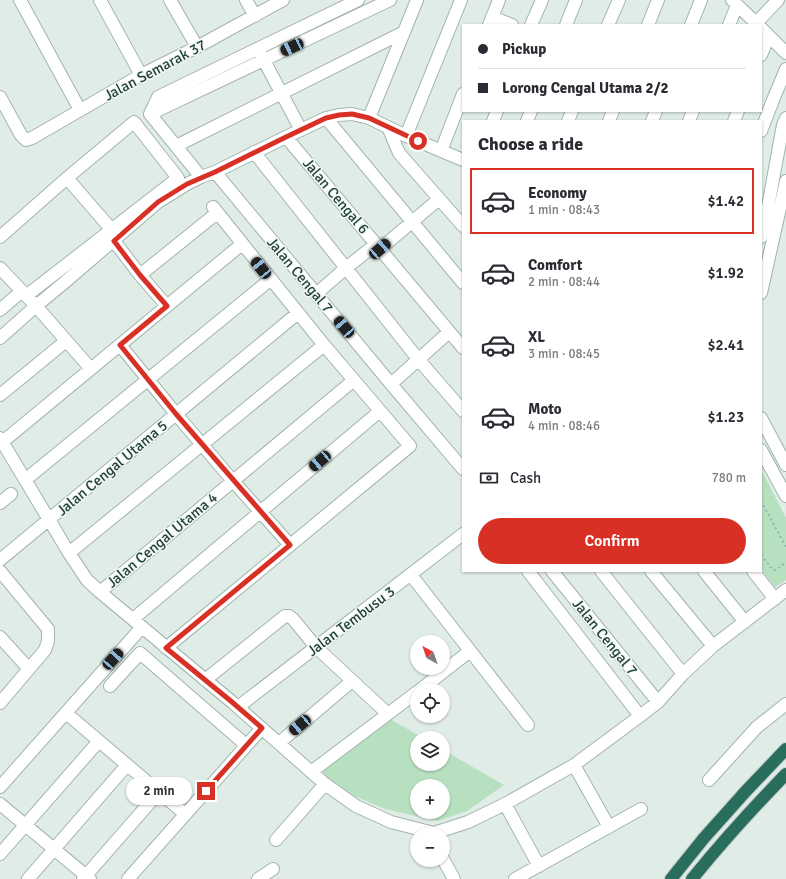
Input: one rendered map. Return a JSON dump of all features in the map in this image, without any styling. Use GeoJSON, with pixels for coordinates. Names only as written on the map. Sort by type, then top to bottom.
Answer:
{"type":"FeatureCollection","features":[{"type":"Feature","properties":{"kind":"highway"},"geometry":{"type":"LineString","coordinates":[[671,879],[704,838],[786,749]]}},
{"type":"Feature","properties":{"kind":"highway"},"geometry":{"type":"LineString","coordinates":[[692,879],[716,850],[786,774]]}},
{"type":"Feature","properties":{"kind":"street"},"geometry":{"type":"LineString","coordinates":[[20,0],[80,110]]}},
{"type":"Feature","properties":{"kind":"street"},"geometry":{"type":"LineString","coordinates":[[100,0],[142,75]]}},
{"type":"Feature","properties":{"kind":"street"},"geometry":{"type":"LineString","coordinates":[[170,0],[197,47]]}},
{"type":"Feature","properties":{"kind":"street"},"geometry":{"type":"LineString","coordinates":[[246,0],[255,16]]}},
{"type":"Feature","properties":{"kind":"street","name":"Jalan Semarak 37"},"geometry":{"type":"LineString","coordinates":[[0,97],[21,135],[26,140],[32,138],[142,75],[283,0]]}},
{"type":"Feature","properties":{"kind":"street"},"geometry":{"type":"LineString","coordinates":[[150,114],[158,97],[358,0]]}},
{"type":"Feature","properties":{"kind":"street"},"geometry":{"type":"LineString","coordinates":[[150,114],[390,0]]}},
{"type":"Feature","properties":{"kind":"street"},"geometry":{"type":"LineString","coordinates":[[369,118],[417,0]]}},
{"type":"Feature","properties":{"kind":"street"},"geometry":{"type":"LineString","coordinates":[[406,136],[461,0]]}},
{"type":"Feature","properties":{"kind":"street"},"geometry":{"type":"LineString","coordinates":[[499,0],[491,21],[507,24]]}},
{"type":"Feature","properties":{"kind":"street"},"geometry":{"type":"LineString","coordinates":[[532,24],[542,0]]}},
{"type":"Feature","properties":{"kind":"street"},"geometry":{"type":"LineString","coordinates":[[566,24],[576,0]]}},
{"type":"Feature","properties":{"kind":"street"},"geometry":{"type":"LineString","coordinates":[[608,24],[619,0]]}},
{"type":"Feature","properties":{"kind":"street"},"geometry":{"type":"LineString","coordinates":[[648,24],[658,0]]}},
{"type":"Feature","properties":{"kind":"street"},"geometry":{"type":"LineString","coordinates":[[691,24],[701,0]]}},
{"type":"Feature","properties":{"kind":"street"},"geometry":{"type":"LineString","coordinates":[[762,26],[778,0]]}},
{"type":"Feature","properties":{"kind":"street"},"geometry":{"type":"LineString","coordinates":[[729,24],[735,3],[757,24]]}},
{"type":"Feature","properties":{"kind":"street"},"geometry":{"type":"LineString","coordinates":[[762,29],[786,53]]}},
{"type":"Feature","properties":{"kind":"street"},"geometry":{"type":"LineString","coordinates":[[162,157],[281,94],[404,32]]}},
{"type":"Feature","properties":{"kind":"street"},"geometry":{"type":"LineString","coordinates":[[258,49],[301,130]]}},
{"type":"Feature","properties":{"kind":"street"},"geometry":{"type":"LineString","coordinates":[[762,128],[786,69]]}},
{"type":"Feature","properties":{"kind":"street"},"geometry":{"type":"LineString","coordinates":[[441,151],[462,97]]}},
{"type":"Feature","properties":{"kind":"street"},"geometry":{"type":"LineString","coordinates":[[150,114],[201,177]]}},
{"type":"Feature","properties":{"kind":"street"},"geometry":{"type":"LineString","coordinates":[[1,307],[187,184],[326,118],[352,114],[369,118],[406,136],[462,160]]}},
{"type":"Feature","properties":{"kind":"street"},"geometry":{"type":"LineString","coordinates":[[326,118],[462,282]]}},
{"type":"Feature","properties":{"kind":"street"},"geometry":{"type":"LineString","coordinates":[[762,232],[783,125],[786,118]]}},
{"type":"Feature","properties":{"kind":"street"},"geometry":{"type":"LineString","coordinates":[[0,237],[134,122],[178,178],[112,235],[0,338]]}},
{"type":"Feature","properties":{"kind":"street"},"geometry":{"type":"LineString","coordinates":[[388,127],[399,153],[462,225]]}},
{"type":"Feature","properties":{"kind":"street","name":"Jalan Cengal 6"},"geometry":{"type":"LineString","coordinates":[[286,137],[458,338]]}},
{"type":"Feature","properties":{"kind":"street"},"geometry":{"type":"LineString","coordinates":[[254,152],[418,359],[462,410]]}},
{"type":"Feature","properties":{"kind":"street","name":"Jalan Cengal 7"},"geometry":{"type":"LineString","coordinates":[[215,172],[462,468]]}},
{"type":"Feature","properties":{"kind":"street"},"geometry":{"type":"LineString","coordinates":[[67,178],[112,235],[140,275],[167,306]]}},
{"type":"Feature","properties":{"kind":"street"},"geometry":{"type":"LineString","coordinates":[[762,289],[786,181]]}},
{"type":"Feature","properties":{"kind":"street"},"geometry":{"type":"LineString","coordinates":[[316,294],[346,268],[411,222],[439,199]]}},
{"type":"Feature","properties":{"kind":"street"},"geometry":{"type":"LineString","coordinates":[[140,275],[215,210],[324,345],[410,446],[166,648]]}},
{"type":"Feature","properties":{"kind":"street"},"geometry":{"type":"LineString","coordinates":[[242,244],[1,442],[87,580],[238,707],[325,784],[356,806],[391,822],[411,827]]}},
{"type":"Feature","properties":{"kind":"street"},"geometry":{"type":"LineString","coordinates":[[0,268],[36,306],[91,369]]}},
{"type":"Feature","properties":{"kind":"street"},"geometry":{"type":"LineString","coordinates":[[25,480],[271,280]]}},
{"type":"Feature","properties":{"kind":"street","name":"Jalan Cengal Utama 5"},"geometry":{"type":"LineString","coordinates":[[0,560],[298,313]]}},
{"type":"Feature","properties":{"kind":"street"},"geometry":{"type":"LineString","coordinates":[[391,384],[418,359],[458,338]]}},
{"type":"Feature","properties":{"kind":"street"},"geometry":{"type":"LineString","coordinates":[[0,395],[66,341]]}},
{"type":"Feature","properties":{"kind":"street"},"geometry":{"type":"LineString","coordinates":[[120,345],[202,445],[290,545]]}},
{"type":"Feature","properties":{"kind":"street"},"geometry":{"type":"LineString","coordinates":[[69,553],[324,345]]}},
{"type":"Feature","properties":{"kind":"street","name":"Jalan Cengal Utama 4"},"geometry":{"type":"LineString","coordinates":[[100,592],[354,380]]}},
{"type":"Feature","properties":{"kind":"street"},"geometry":{"type":"LineString","coordinates":[[0,787],[66,713],[137,623],[260,512],[380,410]]}},
{"type":"Feature","properties":{"kind":"street"},"geometry":{"type":"LineString","coordinates":[[762,419],[782,448],[786,465]]}},
{"type":"Feature","properties":{"kind":"street"},"geometry":{"type":"LineString","coordinates":[[762,452],[786,496]]}},
{"type":"Feature","properties":{"kind":"street"},"geometry":{"type":"LineString","coordinates":[[0,502],[11,494]]}},
{"type":"Feature","properties":{"kind":"street","name":"Jalan Tembusu 3"},"geometry":{"type":"LineString","coordinates":[[238,707],[462,535]]}},
{"type":"Feature","properties":{"kind":"street"},"geometry":{"type":"LineString","coordinates":[[0,571],[48,629],[48,641],[45,650],[0,703]]}},
{"type":"Feature","properties":{"kind":"street"},"geometry":{"type":"LineString","coordinates":[[529,572],[640,716]]}},
{"type":"Feature","properties":{"kind":"street"},"geometry":{"type":"LineString","coordinates":[[602,572],[683,674]]}},
{"type":"Feature","properties":{"kind":"street"},"geometry":{"type":"LineString","coordinates":[[651,572],[713,646]]}},
{"type":"Feature","properties":{"kind":"street"},"geometry":{"type":"LineString","coordinates":[[705,572],[745,622]]}},
{"type":"Feature","properties":{"kind":"street"},"geometry":{"type":"LineString","coordinates":[[754,572],[775,599]]}},
{"type":"Feature","properties":{"kind":"street","name":"Jalan Cengal 7"},"geometry":{"type":"LineString","coordinates":[[559,573],[658,702]]}},
{"type":"Feature","properties":{"kind":"street"},"geometry":{"type":"LineString","coordinates":[[411,575],[528,725]]}},
{"type":"Feature","properties":{"kind":"street"},"geometry":{"type":"LineString","coordinates":[[450,828],[468,822],[505,804],[574,764],[658,702],[683,674],[713,646],[786,590]]}},
{"type":"Feature","properties":{"kind":"street"},"geometry":{"type":"LineString","coordinates":[[205,680],[285,616],[289,616],[316,647],[388,714]]}},
{"type":"Feature","properties":{"kind":"street"},"geometry":{"type":"LineString","coordinates":[[0,637],[29,669]]}},
{"type":"Feature","properties":{"kind":"street"},"geometry":{"type":"LineString","coordinates":[[429,683],[470,651]]}},
{"type":"Feature","properties":{"kind":"street"},"geometry":{"type":"LineString","coordinates":[[110,686],[140,653],[246,745]]}},
{"type":"Feature","properties":{"kind":"street"},"geometry":{"type":"LineString","coordinates":[[279,743],[352,681]]}},
{"type":"Feature","properties":{"kind":"street"},"geometry":{"type":"LineString","coordinates":[[311,772],[410,697]]}},
{"type":"Feature","properties":{"kind":"street"},"geometry":{"type":"LineString","coordinates":[[709,780],[757,727],[786,704]]}},
{"type":"Feature","properties":{"kind":"street"},"geometry":{"type":"LineString","coordinates":[[66,713],[185,814]]}},
{"type":"Feature","properties":{"kind":"street"},"geometry":{"type":"LineString","coordinates":[[128,879],[262,728]]}},
{"type":"Feature","properties":{"kind":"street"},"geometry":{"type":"LineString","coordinates":[[0,854],[99,741]]}},
{"type":"Feature","properties":{"kind":"street"},"geometry":{"type":"LineString","coordinates":[[574,764],[609,827]]}},
{"type":"Feature","properties":{"kind":"street"},"geometry":{"type":"LineString","coordinates":[[28,879],[127,765]]}},
{"type":"Feature","properties":{"kind":"street"},"geometry":{"type":"LineString","coordinates":[[276,840],[325,784]]}},
{"type":"Feature","properties":{"kind":"street"},"geometry":{"type":"LineString","coordinates":[[0,804],[86,878],[159,792]]}},
{"type":"Feature","properties":{"kind":"street"},"geometry":{"type":"LineString","coordinates":[[505,804],[539,866]]}},
{"type":"Feature","properties":{"kind":"street"},"geometry":{"type":"LineString","coordinates":[[515,879],[641,809]]}},
{"type":"Feature","properties":{"kind":"street"},"geometry":{"type":"LineString","coordinates":[[447,867],[454,879]]}},
{"type":"Feature","properties":{"kind":"street"},"geometry":{"type":"LineString","coordinates":[[258,879],[273,869]]}},
{"type":"Feature","properties":{"kind":"path"},"geometry":{"type":"LineString","coordinates":[[762,503],[786,547]]}},
{"type":"Feature","properties":{"kind":"path"},"geometry":{"type":"LineString","coordinates":[[762,556],[773,570],[776,570],[786,562]]}},
{"type":"Feature","properties":{"kind":"green space"},"geometry":{"type":"Polygon","coordinates":[[[762,471],[786,518],[786,580],[775,587],[762,570],[762,471]]]}},
{"type":"Feature","properties":{"kind":"green space"},"geometry":{"type":"Polygon","coordinates":[[[390,719],[411,731],[410,771],[450,771],[450,754],[504,785],[467,811],[450,817],[450,779],[410,779],[410,815],[385,809],[347,793],[331,781],[321,770],[390,719]]]}},
{"type":"Feature","properties":{"kind":"green space"},"geometry":{"type":"Polygon","coordinates":[[[429,819],[444,819],[438,821],[429,819]]]}},
{"type":"Feature","properties":{"kind":"route"},"geometry":{"type":"LineString","coordinates":[[206,791],[262,728],[166,648],[290,545],[176,414],[120,345],[167,306],[140,275],[114,241],[158,202],[187,184],[326,118],[352,114],[369,118],[418,141]]}}]}
